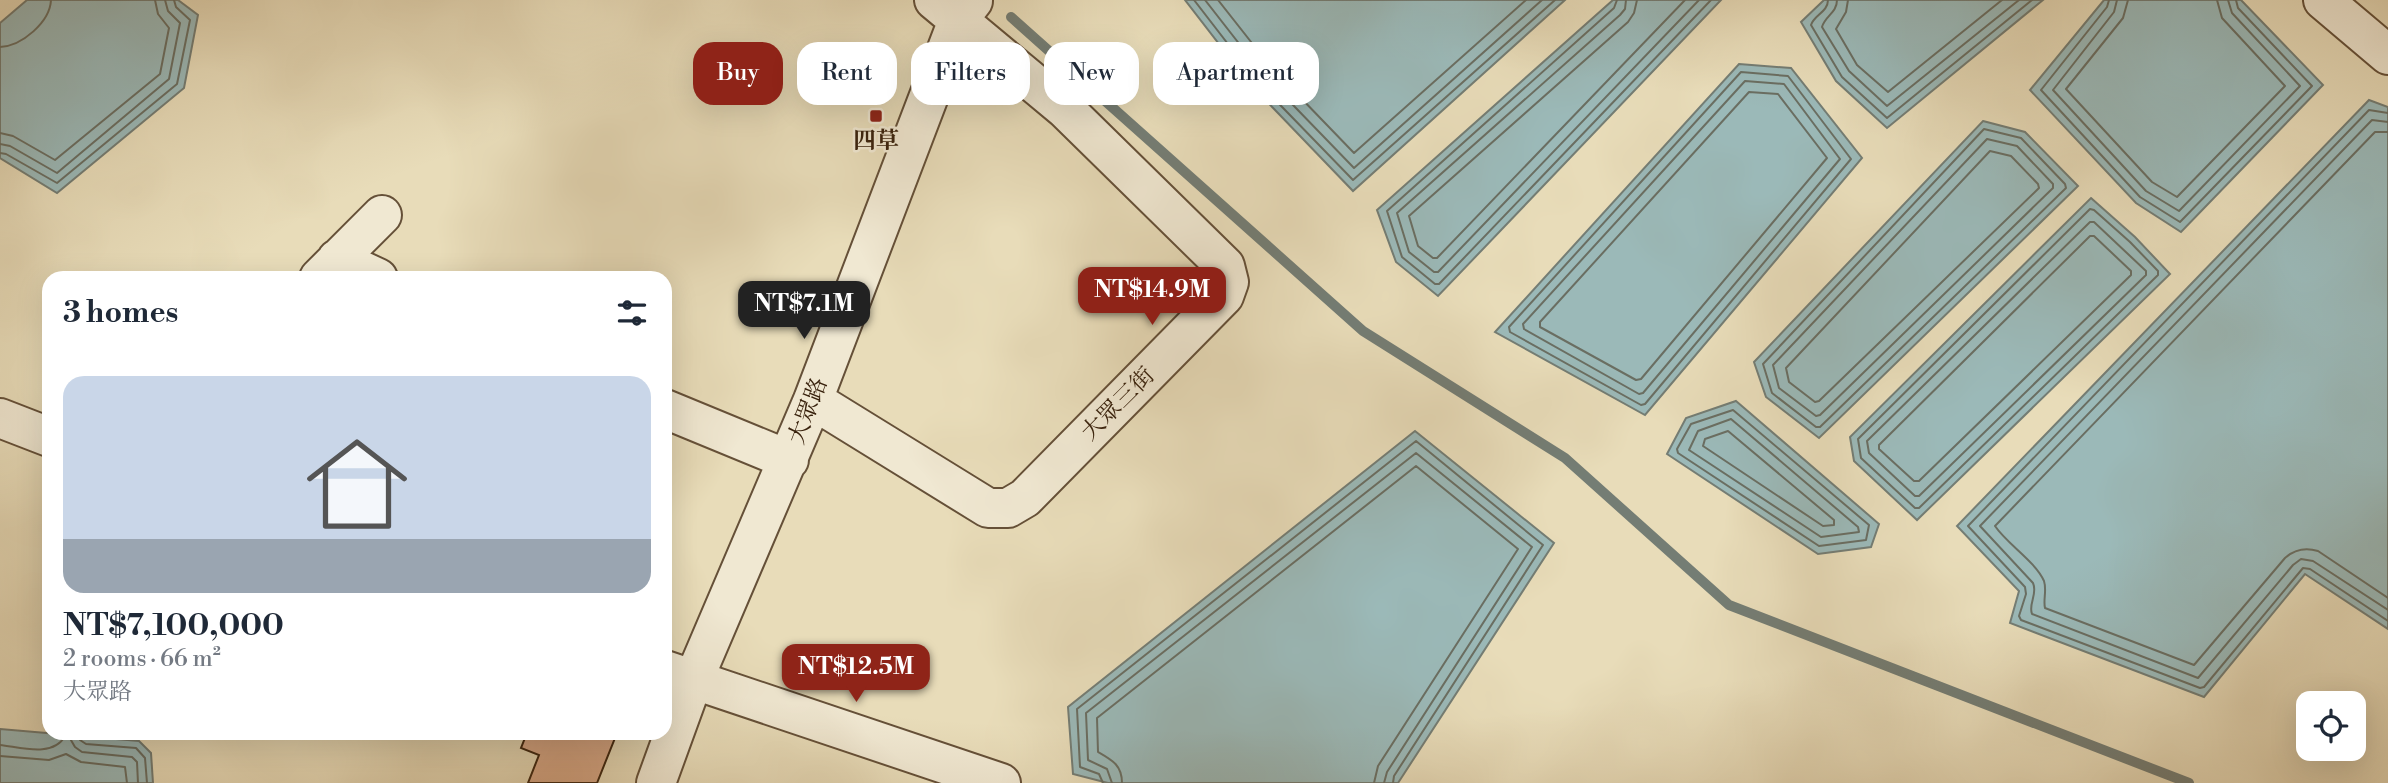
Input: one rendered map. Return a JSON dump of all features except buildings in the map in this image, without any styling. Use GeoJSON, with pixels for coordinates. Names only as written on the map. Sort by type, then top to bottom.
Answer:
{"type":"FeatureCollection","features":[{"type":"Feature","properties":{"kind":"street"},"geometry":{"type":"LineString","coordinates":[[2323,0],[2388,55]]}},
{"type":"Feature","properties":{"kind":"street","name":"大眾三街"},"geometry":{"type":"LineString","coordinates":[[813,400],[988,508],[1008,508],[1025,498],[1224,296],[1229,282],[1225,266],[1065,109],[955,7]]}},
{"type":"Feature","properties":{"kind":"street","name":"大眾路"},"geometry":{"type":"LineString","coordinates":[[672,709],[679,676],[789,460],[955,7]]}},
{"type":"Feature","properties":{"kind":"street"},"geometry":{"type":"LineString","coordinates":[[328,269],[382,215]]}},
{"type":"Feature","properties":{"kind":"street"},"geometry":{"type":"LineString","coordinates":[[672,412],[789,460]]}},
{"type":"Feature","properties":{"kind":"street"},"geometry":{"type":"LineString","coordinates":[[0,418],[42,434]]}},
{"type":"Feature","properties":{"kind":"street"},"geometry":{"type":"LineString","coordinates":[[679,676],[1001,783]]}},
{"type":"Feature","properties":{"kind":"street","name":"大眾路"},"geometry":{"type":"LineString","coordinates":[[656,783],[665,740]]}},
{"type":"Feature","properties":{"kind":"water"},"geometry":{"type":"Polygon","coordinates":[[[27,0],[178,0],[198,15],[184,88],[57,193],[0,158],[0,23],[27,0]]]}},
{"type":"Feature","properties":{"kind":"water"},"geometry":{"type":"Polygon","coordinates":[[[1185,0],[1565,0],[1353,191],[1270,105],[1319,105],[1319,42],[1218,42],[1185,0]]]}},
{"type":"Feature","properties":{"kind":"water"},"geometry":{"type":"Polygon","coordinates":[[[1613,0],[1721,0],[1438,296],[1396,262],[1377,210],[1613,0]]]}},
{"type":"Feature","properties":{"kind":"water"},"geometry":{"type":"Polygon","coordinates":[[[1824,0],[2043,0],[1887,128],[1836,81],[1801,22],[1824,0]]]}},
{"type":"Feature","properties":{"kind":"water"},"geometry":{"type":"Polygon","coordinates":[[[2104,0],[2241,0],[2323,85],[2181,232],[2136,203],[2030,90],[2104,0]]]}},
{"type":"Feature","properties":{"kind":"water"},"geometry":{"type":"Polygon","coordinates":[[[1739,64],[1791,68],[1862,158],[1645,415],[1495,332],[1739,64]]]}},
{"type":"Feature","properties":{"kind":"water"},"geometry":{"type":"Polygon","coordinates":[[[2369,100],[2388,107],[2388,629],[2305,574],[2204,697],[2010,623],[2019,591],[1957,526],[2369,100]]]}},
{"type":"Feature","properties":{"kind":"water"},"geometry":{"type":"Polygon","coordinates":[[[1983,121],[2025,132],[2078,186],[1819,438],[1766,397],[1754,362],[1983,121]]]}},
{"type":"Feature","properties":{"kind":"water"},"geometry":{"type":"Polygon","coordinates":[[[2091,198],[2135,237],[2170,274],[1917,520],[1854,461],[1850,437],[2091,198]]]}},
{"type":"Feature","properties":{"kind":"water"},"geometry":{"type":"Polygon","coordinates":[[[1736,401],[1879,524],[1871,547],[1818,554],[1667,454],[1686,418],[1736,401]]]}},
{"type":"Feature","properties":{"kind":"water"},"geometry":{"type":"Polygon","coordinates":[[[1415,431],[1554,543],[1398,783],[1108,783],[1073,774],[1068,707],[1415,431]]]}},
{"type":"Feature","properties":{"kind":"water"},"geometry":{"type":"Polygon","coordinates":[[[0,729],[42,733],[42,740],[139,741],[151,753],[153,783],[0,783],[0,729]]]}},
{"type":"Feature","properties":{"kind":"waterway"},"geometry":{"type":"LineString","coordinates":[[1011,17],[1363,331],[1565,458],[1729,605],[2189,783]]}},
{"type":"Feature","properties":{"kind":"place","name":"四草"},"geometry":{"type":"Point","coordinates":[876,116]}}]}
